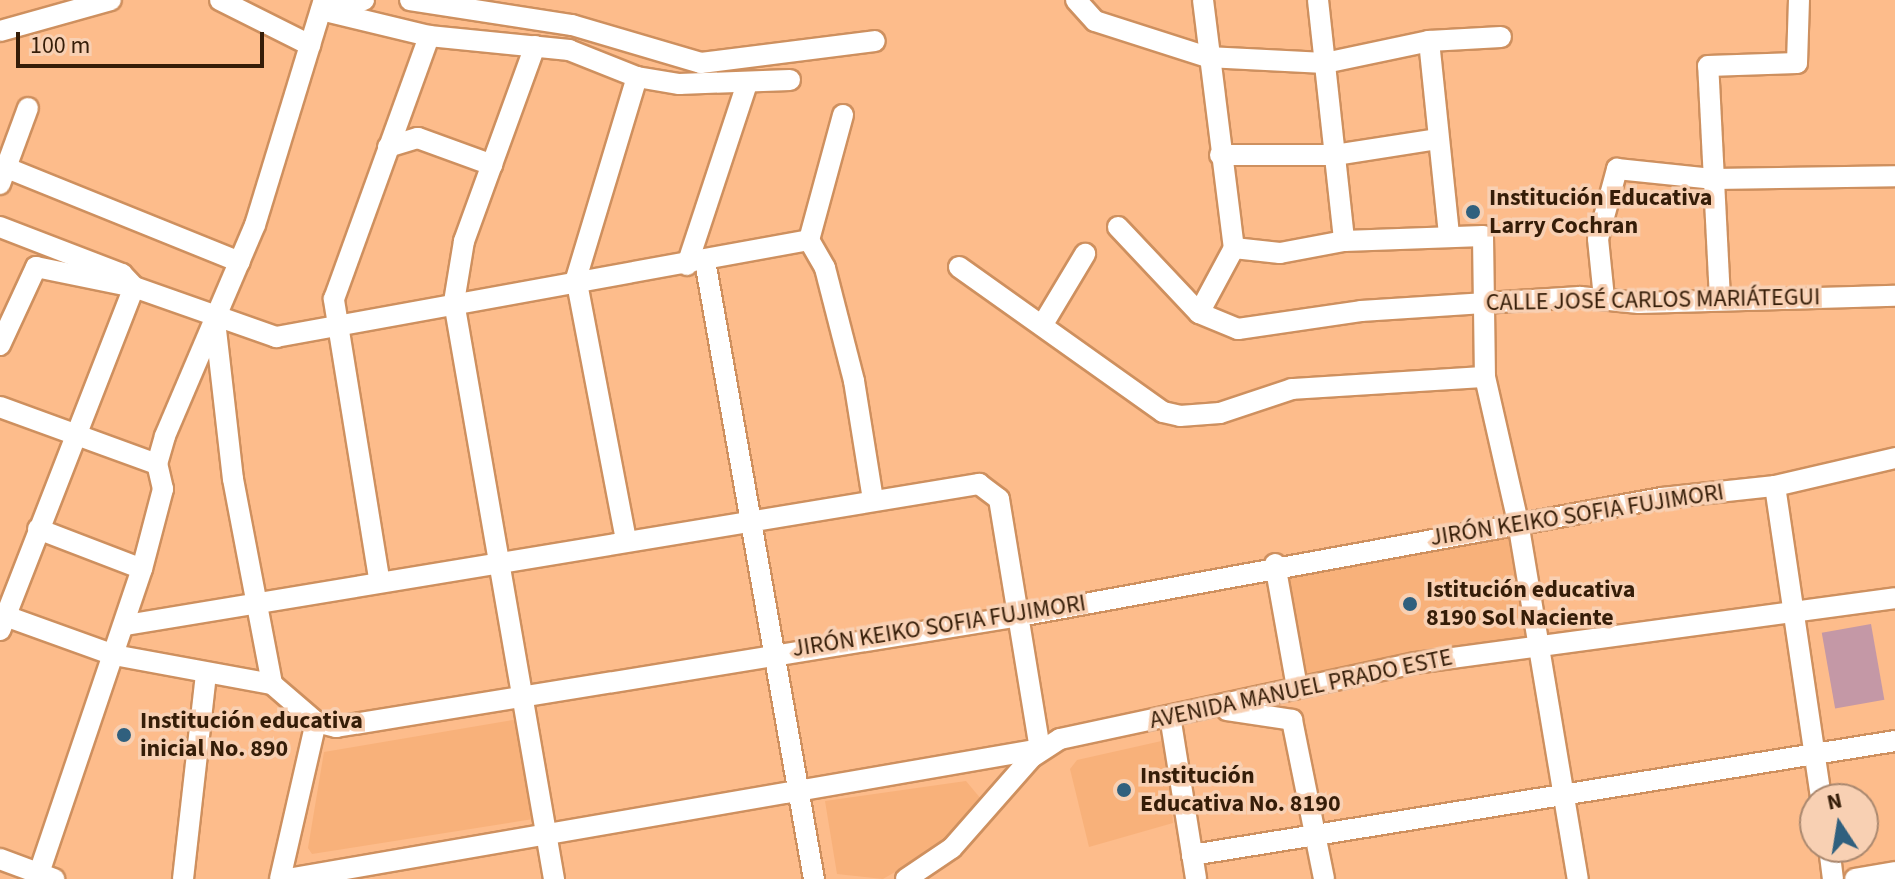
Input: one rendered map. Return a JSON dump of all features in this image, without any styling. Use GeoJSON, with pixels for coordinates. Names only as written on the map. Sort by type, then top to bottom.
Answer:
{"type":"FeatureCollection","features":[{"type":"Feature","properties":{"kind":"street"},"geometry":{"type":"LineString","coordinates":[[3,25],[111,0]]}},
{"type":"Feature","properties":{"kind":"street"},"geometry":{"type":"LineString","coordinates":[[323,5],[364,0]]}},
{"type":"Feature","properties":{"kind":"street"},"geometry":{"type":"LineString","coordinates":[[410,0],[572,25],[701,63],[875,41]]}},
{"type":"Feature","properties":{"kind":"street"},"geometry":{"type":"LineString","coordinates":[[1076,0],[1095,21],[1207,57],[1325,63],[1429,41],[1501,37]]}},
{"type":"Feature","properties":{"kind":"street"},"geometry":{"type":"LineString","coordinates":[[1199,313],[1234,248],[1207,57],[1203,0]]}},
{"type":"Feature","properties":{"kind":"street"},"geometry":{"type":"LineString","coordinates":[[1318,0],[1344,241]]}},
{"type":"Feature","properties":{"kind":"street"},"geometry":{"type":"LineString","coordinates":[[1720,299],[1708,66],[1801,60],[1799,0]]}},
{"type":"Feature","properties":{"kind":"street"},"geometry":{"type":"LineString","coordinates":[[223,1],[310,45]]}},
{"type":"Feature","properties":{"kind":"street"},"geometry":{"type":"LineString","coordinates":[[323,5],[429,36],[535,46],[598,57],[637,77],[747,84],[790,80]]}},
{"type":"Feature","properties":{"kind":"street"},"geometry":{"type":"LineString","coordinates":[[0,859],[46,876],[142,569],[163,489],[157,464],[240,262],[323,5]]}},
{"type":"Feature","properties":{"kind":"street"},"geometry":{"type":"LineString","coordinates":[[379,578],[334,329],[334,299],[429,36]]}},
{"type":"Feature","properties":{"kind":"street"},"geometry":{"type":"LineString","coordinates":[[1429,41],[1449,236]]}},
{"type":"Feature","properties":{"kind":"street"},"geometry":{"type":"LineString","coordinates":[[535,46],[464,241],[454,302],[501,557],[554,879]]}},
{"type":"Feature","properties":{"kind":"street"},"geometry":{"type":"LineString","coordinates":[[626,540],[576,279],[637,77]]}},
{"type":"Feature","properties":{"kind":"street"},"geometry":{"type":"LineString","coordinates":[[747,84],[696,263],[752,523],[814,879]]}},
{"type":"Feature","properties":{"kind":"street"},"geometry":{"type":"LineString","coordinates":[[28,108],[3,176],[240,262]]}},
{"type":"Feature","properties":{"kind":"street"},"geometry":{"type":"LineString","coordinates":[[843,115],[809,240],[825,268],[854,381],[873,500]]}},
{"type":"Feature","properties":{"kind":"street"},"geometry":{"type":"LineString","coordinates":[[388,147],[418,138],[492,165]]}},
{"type":"Feature","properties":{"kind":"street"},"geometry":{"type":"LineString","coordinates":[[1220,155],[1335,155],[1437,139]]}},
{"type":"Feature","properties":{"kind":"street"},"geometry":{"type":"LineString","coordinates":[[1604,298],[1598,239],[1609,177],[1617,169],[1714,179],[1895,176]]}},
{"type":"Feature","properties":{"kind":"street"},"geometry":{"type":"LineString","coordinates":[[0,227],[122,274],[134,287]]}},
{"type":"Feature","properties":{"kind":"street","name":"CALLE JOSÉ CARLOS MARIÁTEGUI"},"geometry":{"type":"LineString","coordinates":[[1118,227],[1199,313],[1238,329],[1489,303],[1604,298],[1895,296]]}},
{"type":"Feature","properties":{"kind":"street"},"geometry":{"type":"LineString","coordinates":[[1234,248],[1280,253],[1344,241],[1482,234],[1489,303],[1485,377],[1518,522],[1578,879]]}},
{"type":"Feature","properties":{"kind":"street"},"geometry":{"type":"LineString","coordinates":[[0,345],[36,267],[134,287],[276,337],[334,329],[576,279],[696,263],[809,240]]}},
{"type":"Feature","properties":{"kind":"street"},"geometry":{"type":"LineString","coordinates":[[1043,324],[1085,254]]}},
{"type":"Feature","properties":{"kind":"street"},"geometry":{"type":"LineString","coordinates":[[959,267],[1163,412],[1180,416],[1210,416],[1292,389],[1485,377]]}},
{"type":"Feature","properties":{"kind":"street"},"geometry":{"type":"LineString","coordinates":[[134,287],[2,620],[114,655],[272,684],[316,722],[280,879]]}},
{"type":"Feature","properties":{"kind":"street"},"geometry":{"type":"LineString","coordinates":[[217,318],[215,351],[272,684]]}},
{"type":"Feature","properties":{"kind":"street"},"geometry":{"type":"LineString","coordinates":[[0,407],[157,464]]}},
{"type":"Feature","properties":{"kind":"street","name":"JIRÓN KEIKO SOFIA FUJIMORI"},"geometry":{"type":"LineString","coordinates":[[316,722],[383,723],[775,653],[1014,617],[1275,564],[1518,522],[1775,486],[1895,458]]}},
{"type":"Feature","properties":{"kind":"street"},"geometry":{"type":"LineString","coordinates":[[1775,486],[1797,614],[1818,783]]}},
{"type":"Feature","properties":{"kind":"street"},"geometry":{"type":"LineString","coordinates":[[126,625],[501,557],[752,523],[873,500],[992,488],[1040,749],[980,821],[906,879]]}},
{"type":"Feature","properties":{"kind":"street"},"geometry":{"type":"LineString","coordinates":[[38,529],[142,569]]}},
{"type":"Feature","properties":{"kind":"street"},"geometry":{"type":"LineString","coordinates":[[1275,564],[1297,687]]}},
{"type":"Feature","properties":{"kind":"street","name":"AVENIDA MANUEL PRADO ESTE"},"geometry":{"type":"LineString","coordinates":[[287,879],[1040,749],[1297,687],[1540,642],[1797,614],[1895,598]]}},
{"type":"Feature","properties":{"kind":"street"},"geometry":{"type":"LineString","coordinates":[[183,879],[206,673]]}},
{"type":"Feature","properties":{"kind":"street"},"geometry":{"type":"LineString","coordinates":[[1207,709],[1292,720],[1324,879]]}},
{"type":"Feature","properties":{"kind":"street"},"geometry":{"type":"LineString","coordinates":[[1170,716],[1196,879]]}},
{"type":"Feature","properties":{"kind":"street"},"geometry":{"type":"LineString","coordinates":[[1192,855],[1895,741]]}},
{"type":"Feature","properties":{"kind":"street"},"geometry":{"type":"LineString","coordinates":[[1855,879],[1895,872]]}},
{"type":"Feature","properties":{"kind":"shaded area","name":"Istitución educativa 8190 Sol Naciente"},"geometry":{"type":"Polygon","coordinates":[[[1513,534],[1531,635],[1305,675],[1287,574],[1513,534]]]}},
{"type":"Feature","properties":{"kind":"shaded area"},"geometry":{"type":"Polygon","coordinates":[[[1871,624],[1884,700],[1835,709],[1822,633],[1871,624]]]}},
{"type":"Feature","properties":{"kind":"shaded area"},"geometry":{"type":"Polygon","coordinates":[[[519,719],[538,812],[533,819],[312,854],[308,848],[324,752],[519,719]]]}},
{"type":"Feature","properties":{"kind":"shaded area","name":"Institución Educativa No. 8190"},"geometry":{"type":"Polygon","coordinates":[[[1166,740],[1173,823],[1089,847],[1070,769],[1077,760],[1166,740]]]}},
{"type":"Feature","properties":{"kind":"shaded area"},"geometry":{"type":"Polygon","coordinates":[[[966,781],[986,805],[950,840],[883,879],[837,874],[825,801],[966,781]]]}},
{"type":"Feature","properties":{"kind":"place","name":"Institución Educativa Larry Cochran"},"geometry":{"type":"Point","coordinates":[1473,212]}},
{"type":"Feature","properties":{"kind":"place","name":"Istitución educativa 8190 Sol Naciente"},"geometry":{"type":"Point","coordinates":[1410,604]}},
{"type":"Feature","properties":{"kind":"place","name":"Institución educativa inicial No. 890"},"geometry":{"type":"Point","coordinates":[124,735]}},
{"type":"Feature","properties":{"kind":"place","name":"Institución Educativa No. 8190"},"geometry":{"type":"Point","coordinates":[1124,790]}}]}
